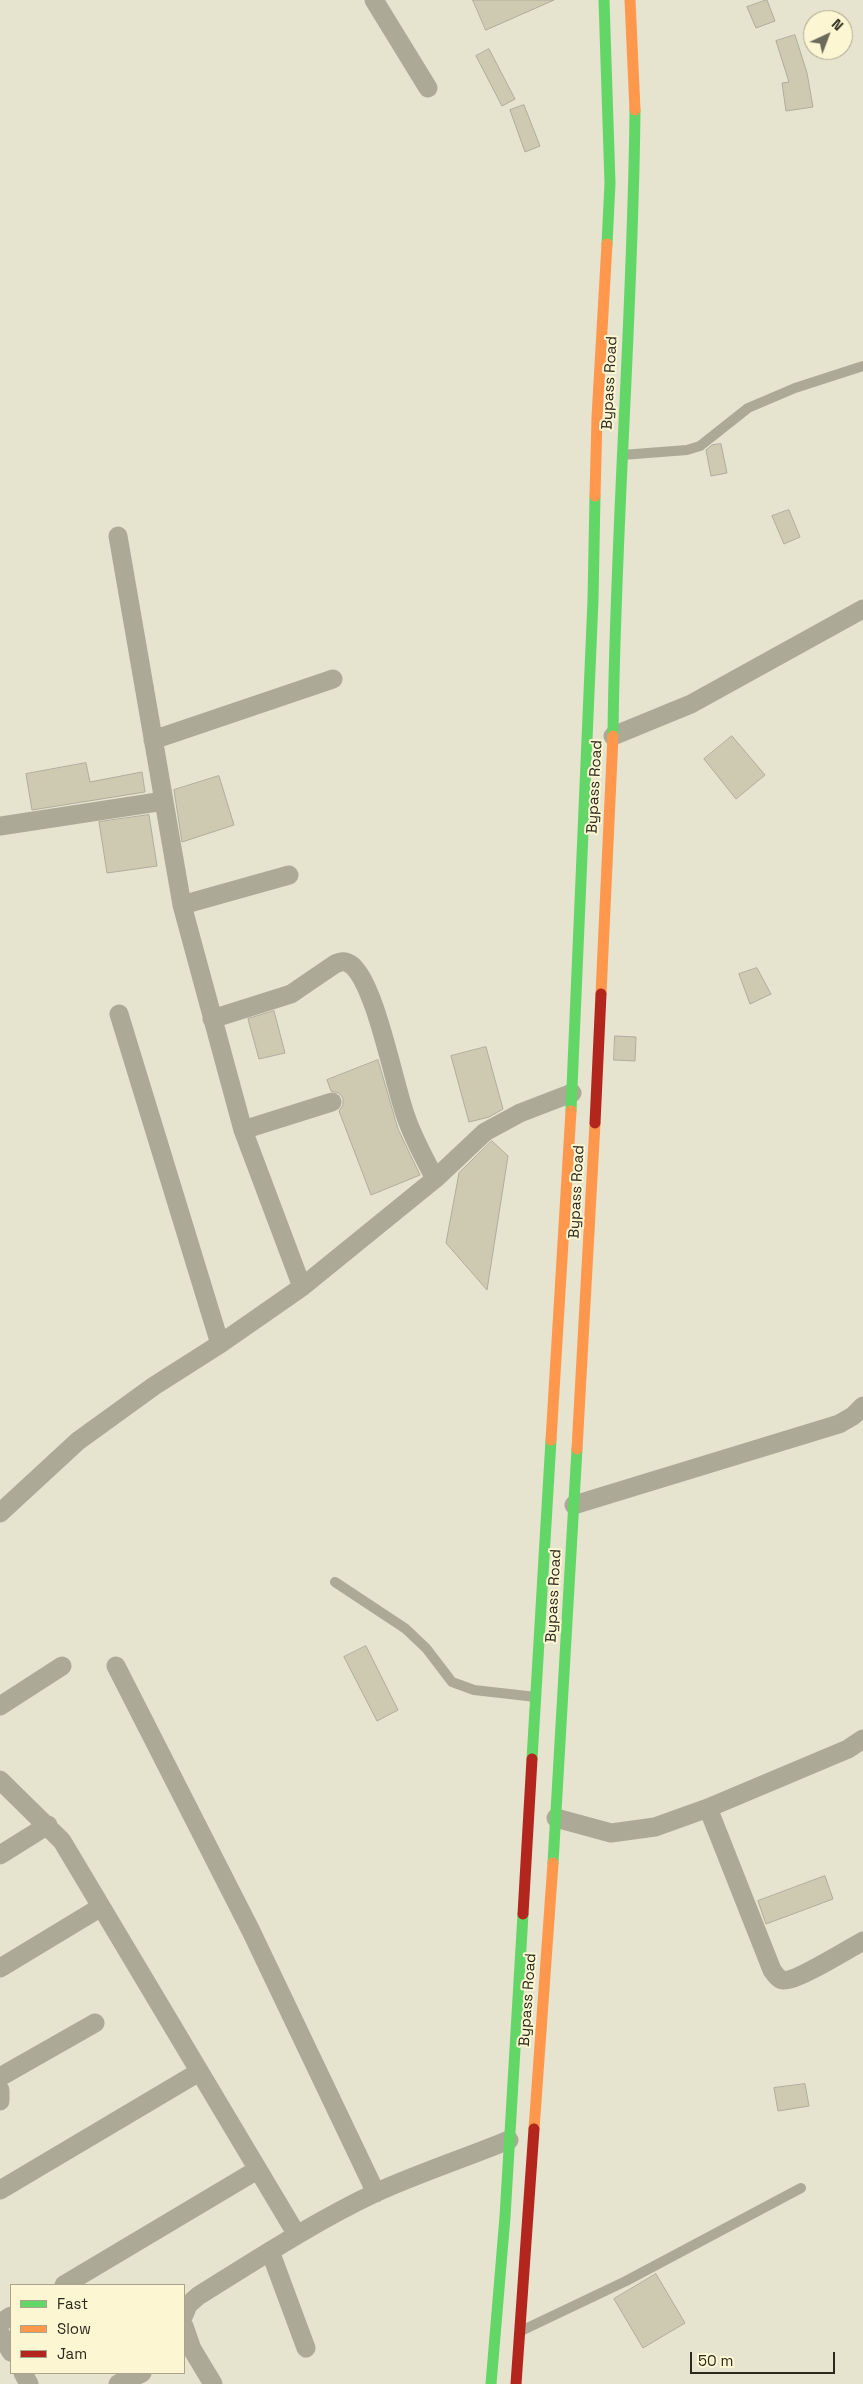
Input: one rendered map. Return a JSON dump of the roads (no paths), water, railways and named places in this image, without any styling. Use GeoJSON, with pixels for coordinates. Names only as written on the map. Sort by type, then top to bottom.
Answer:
{"type":"FeatureCollection","features":[{"type":"Feature","properties":{"kind":"main road","name":"Bypass Road"},"geometry":{"type":"LineString","coordinates":[[491,2384],[509,2140],[572,1093],[593,600],[597,417],[610,183],[604,0]]}},
{"type":"Feature","properties":{"kind":"main road","name":"Bypass Road"},"geometry":{"type":"LineString","coordinates":[[516,2384],[556,1818],[588,1266],[613,736],[614,618],[621,455],[634,206],[635,88],[630,0]]}},
{"type":"Feature","properties":{"kind":"street"},"geometry":{"type":"LineString","coordinates":[[374,0],[428,88]]}},
{"type":"Feature","properties":{"kind":"street"},"geometry":{"type":"LineString","coordinates":[[118,536],[182,905],[244,1130],[302,1286]]}},
{"type":"Feature","properties":{"kind":"street"},"geometry":{"type":"LineString","coordinates":[[613,736],[691,704],[863,609]]}},
{"type":"Feature","properties":{"kind":"street"},"geometry":{"type":"LineString","coordinates":[[153,740],[333,679]]}},
{"type":"Feature","properties":{"kind":"street"},"geometry":{"type":"LineString","coordinates":[[0,826],[164,801]]}},
{"type":"Feature","properties":{"kind":"street"},"geometry":{"type":"LineString","coordinates":[[182,905],[289,875]]}},
{"type":"Feature","properties":{"kind":"street"},"geometry":{"type":"LineString","coordinates":[[212,1019],[291,994],[335,964],[342,961],[350,964],[357,972],[371,999],[406,1119],[435,1179]]}},
{"type":"Feature","properties":{"kind":"street"},"geometry":{"type":"LineString","coordinates":[[119,1014],[220,1344]]}},
{"type":"Feature","properties":{"kind":"street"},"geometry":{"type":"LineString","coordinates":[[0,1512],[78,1440],[302,1286],[435,1179],[485,1132],[520,1112],[572,1093]]}},
{"type":"Feature","properties":{"kind":"street"},"geometry":{"type":"LineString","coordinates":[[244,1130],[332,1102]]}},
{"type":"Feature","properties":{"kind":"street"},"geometry":{"type":"LineString","coordinates":[[574,1504],[839,1424],[853,1416],[863,1406]]}},
{"type":"Feature","properties":{"kind":"street"},"geometry":{"type":"LineString","coordinates":[[0,1706],[62,1666]]}},
{"type":"Feature","properties":{"kind":"street"},"geometry":{"type":"LineString","coordinates":[[116,1666],[251,1931],[376,2193]]}},
{"type":"Feature","properties":{"kind":"street"},"geometry":{"type":"LineString","coordinates":[[556,1818],[590,1829],[611,1833],[655,1827],[708,1808],[848,1749],[863,1739]]}},
{"type":"Feature","properties":{"kind":"street"},"geometry":{"type":"LineString","coordinates":[[0,1780],[48,1825],[62,1841],[297,2236]]}},
{"type":"Feature","properties":{"kind":"street"},"geometry":{"type":"LineString","coordinates":[[708,1808],[776,1976],[783,1980],[796,1978],[863,1941]]}},
{"type":"Feature","properties":{"kind":"street"},"geometry":{"type":"LineString","coordinates":[[0,1855],[48,1825]]}},
{"type":"Feature","properties":{"kind":"street"},"geometry":{"type":"LineString","coordinates":[[0,1968],[101,1907]]}},
{"type":"Feature","properties":{"kind":"street"},"geometry":{"type":"LineString","coordinates":[[0,2077],[95,2023]]}},
{"type":"Feature","properties":{"kind":"street"},"geometry":{"type":"LineString","coordinates":[[0,2190],[199,2072]]}},
{"type":"Feature","properties":{"kind":"street"},"geometry":{"type":"LineString","coordinates":[[0,2090],[0,2101]]}},
{"type":"Feature","properties":{"kind":"street"},"geometry":{"type":"LineString","coordinates":[[185,2312],[188,2305],[198,2296],[297,2236],[376,2193],[509,2140]]}},
{"type":"Feature","properties":{"kind":"street"},"geometry":{"type":"LineString","coordinates":[[66,2284],[257,2170]]}},
{"type":"Feature","properties":{"kind":"street"},"geometry":{"type":"LineString","coordinates":[[270,2252],[306,2348]]}},
{"type":"Feature","properties":{"kind":"street"},"geometry":{"type":"LineString","coordinates":[[185,2332],[188,2351],[213,2384]]}},
{"type":"Feature","properties":{"kind":"street"},"geometry":{"type":"LineString","coordinates":[[0,2333],[10,2350]]}},
{"type":"Feature","properties":{"kind":"street"},"geometry":{"type":"LineString","coordinates":[[118,2384],[140,2374]]}},
{"type":"Feature","properties":{"kind":"lane"},"geometry":{"type":"LineString","coordinates":[[621,455],[687,450],[700,446],[748,408],[795,388],[863,366]]}},
{"type":"Feature","properties":{"kind":"lane"},"geometry":{"type":"LineString","coordinates":[[335,1582],[406,1629],[426,1648],[452,1682],[474,1690],[536,1697]]}},
{"type":"Feature","properties":{"kind":"lane"},"geometry":{"type":"LineString","coordinates":[[520,2331],[626,2281],[801,2188]]}}]}
